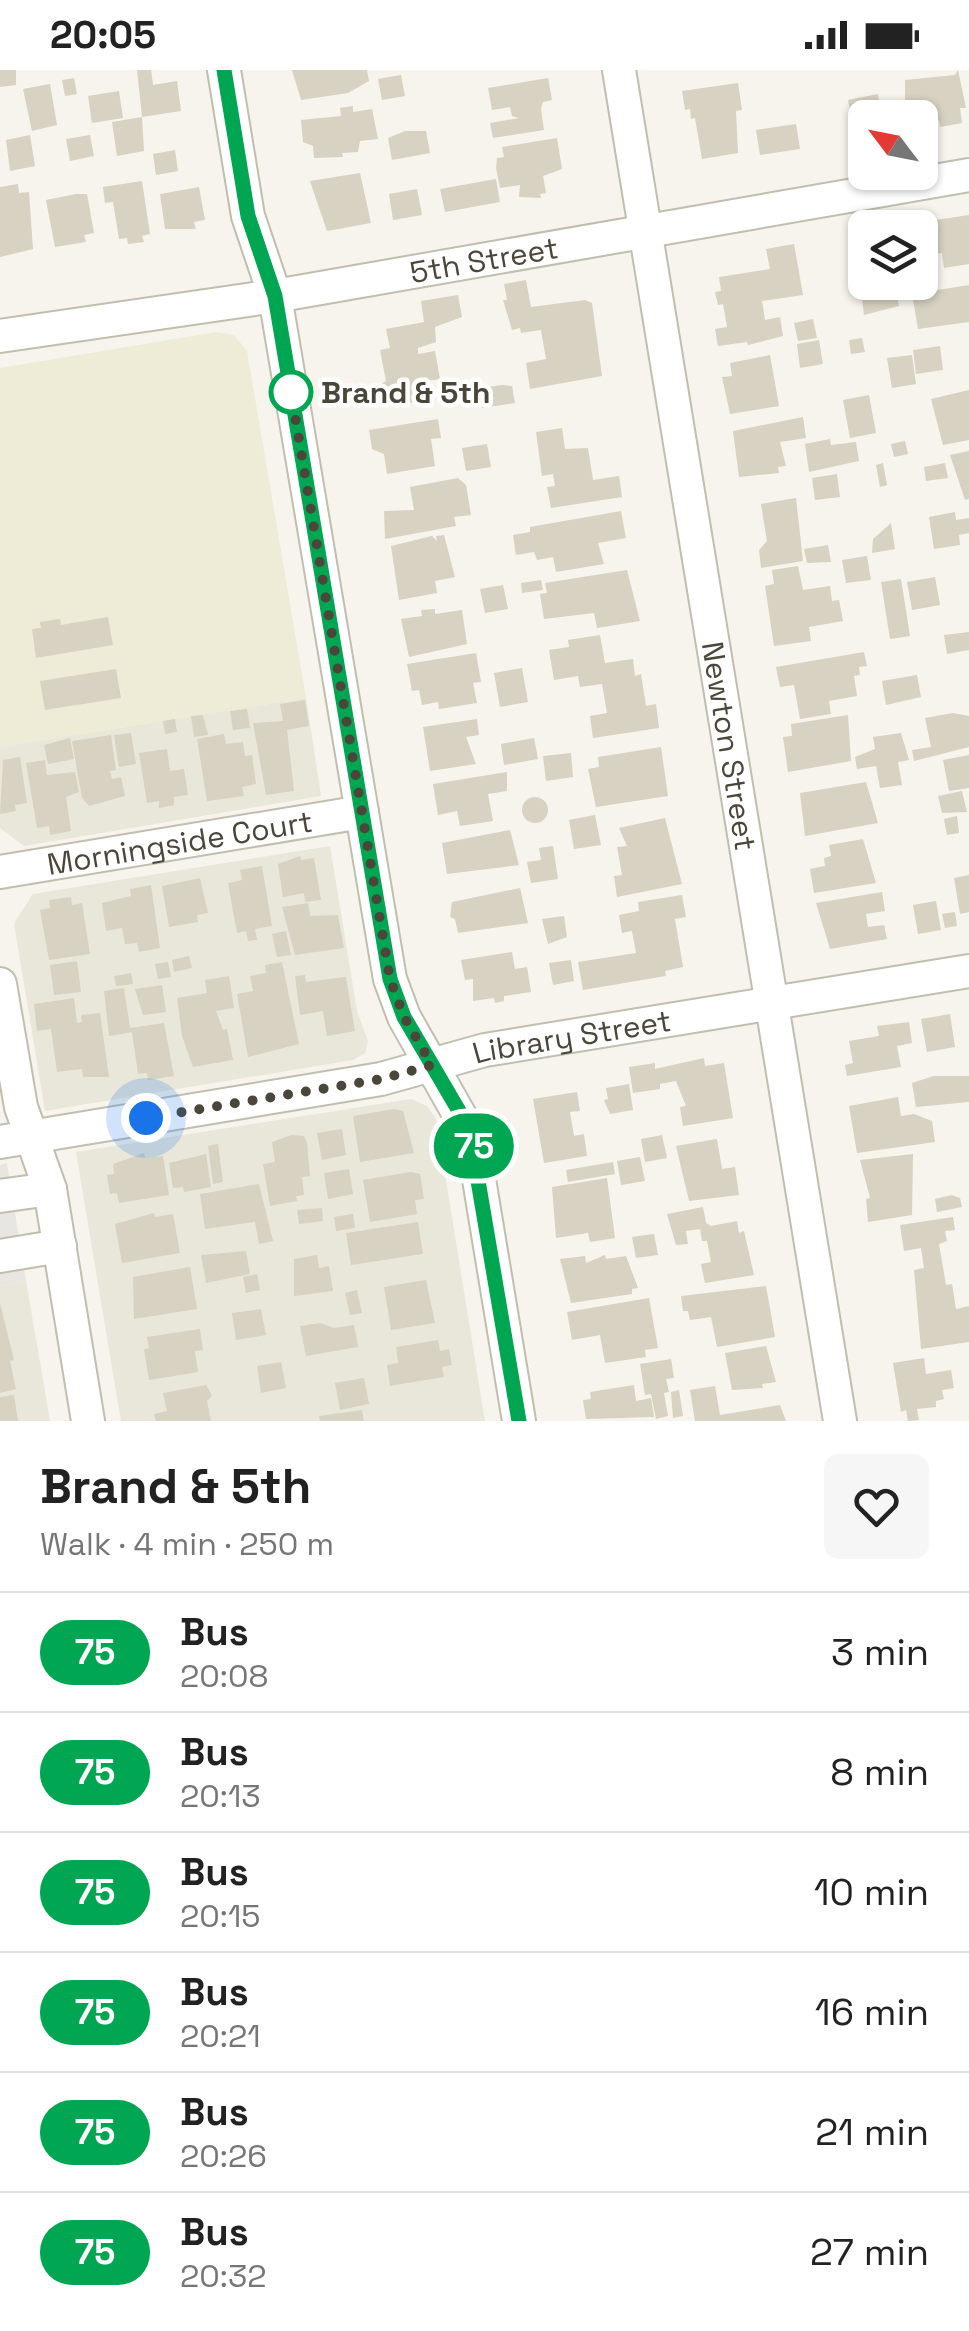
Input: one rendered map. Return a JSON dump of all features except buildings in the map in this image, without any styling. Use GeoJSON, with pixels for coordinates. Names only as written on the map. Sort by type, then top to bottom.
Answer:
{"type":"FeatureCollection","features":[{"type":"Feature","properties":{"kind":"street"},"geometry":{"type":"LineString","coordinates":[[224,70],[248,216],[275,296],[394,992],[472,1138],[519,1421]]}},
{"type":"Feature","properties":{"kind":"street","name":"Newton Street"},"geometry":{"type":"LineString","coordinates":[[619,70],[840,1421]]}},
{"type":"Feature","properties":{"kind":"street","name":"5th Street"},"geometry":{"type":"LineString","coordinates":[[0,336],[275,296],[969,174]]}},
{"type":"Feature","properties":{"kind":"street","name":"Morningside Court"},"geometry":{"type":"LineString","coordinates":[[0,872],[362,812]]}},
{"type":"Feature","properties":{"kind":"street","name":"Library Street"},"geometry":{"type":"LineString","coordinates":[[15,1139],[382,1079],[485,1050],[969,970]]}},
{"type":"Feature","properties":{"kind":"street"},"geometry":{"type":"LineString","coordinates":[[0,984],[15,1139],[50,1189],[88,1421]]}},
{"type":"Feature","properties":{"kind":"street"},"geometry":{"type":"LineString","coordinates":[[0,1196],[50,1189]]}},
{"type":"Feature","properties":{"kind":"street"},"geometry":{"type":"LineString","coordinates":[[0,1256],[60,1246]]}},
{"type":"Feature","properties":{"kind":"shaded area"},"geometry":{"type":"Polygon","coordinates":[[[217,332],[234,335],[247,351],[306,698],[0,747],[0,368],[217,332]]]}},
{"type":"Feature","properties":{"kind":"shaded area"},"geometry":{"type":"Polygon","coordinates":[[[306,698],[321,796],[24,846],[0,828],[0,747],[306,698]]]}},
{"type":"Feature","properties":{"kind":"shaded area"},"geometry":{"type":"Polygon","coordinates":[[[330,846],[357,1011],[368,1041],[365,1053],[353,1060],[45,1111],[14,923],[33,894],[330,846]]]}},
{"type":"Feature","properties":{"kind":"shaded area"},"geometry":{"type":"Polygon","coordinates":[[[411,1099],[427,1106],[436,1119],[485,1421],[121,1421],[76,1152],[411,1099]]]}},
{"type":"Feature","properties":{"kind":"shaded area"},"geometry":{"type":"Polygon","coordinates":[[[7,1163],[26,1281],[0,1286],[0,1165],[7,1163]]]}},
{"type":"Feature","properties":{"kind":"shaded area"},"geometry":{"type":"Polygon","coordinates":[[[26,1281],[50,1421],[0,1421],[0,1286],[26,1281]]]}},
{"type":"Feature","properties":{"kind":"bus line","name":"75"},"geometry":{"type":"LineString","coordinates":[[224,70],[248,216],[275,296],[390,979],[404,1017],[466,1120],[472,1138],[519,1421]]}},
{"type":"Feature","properties":{"kind":"place","name":"Brand & 5th"},"geometry":{"type":"Point","coordinates":[291,392]}},
{"type":"Feature","properties":{"kind":"route"},"geometry":{"type":"LineString","coordinates":[[146,1118],[382,1079],[432,1065],[398,1005],[390,979],[291,392]]}}]}
